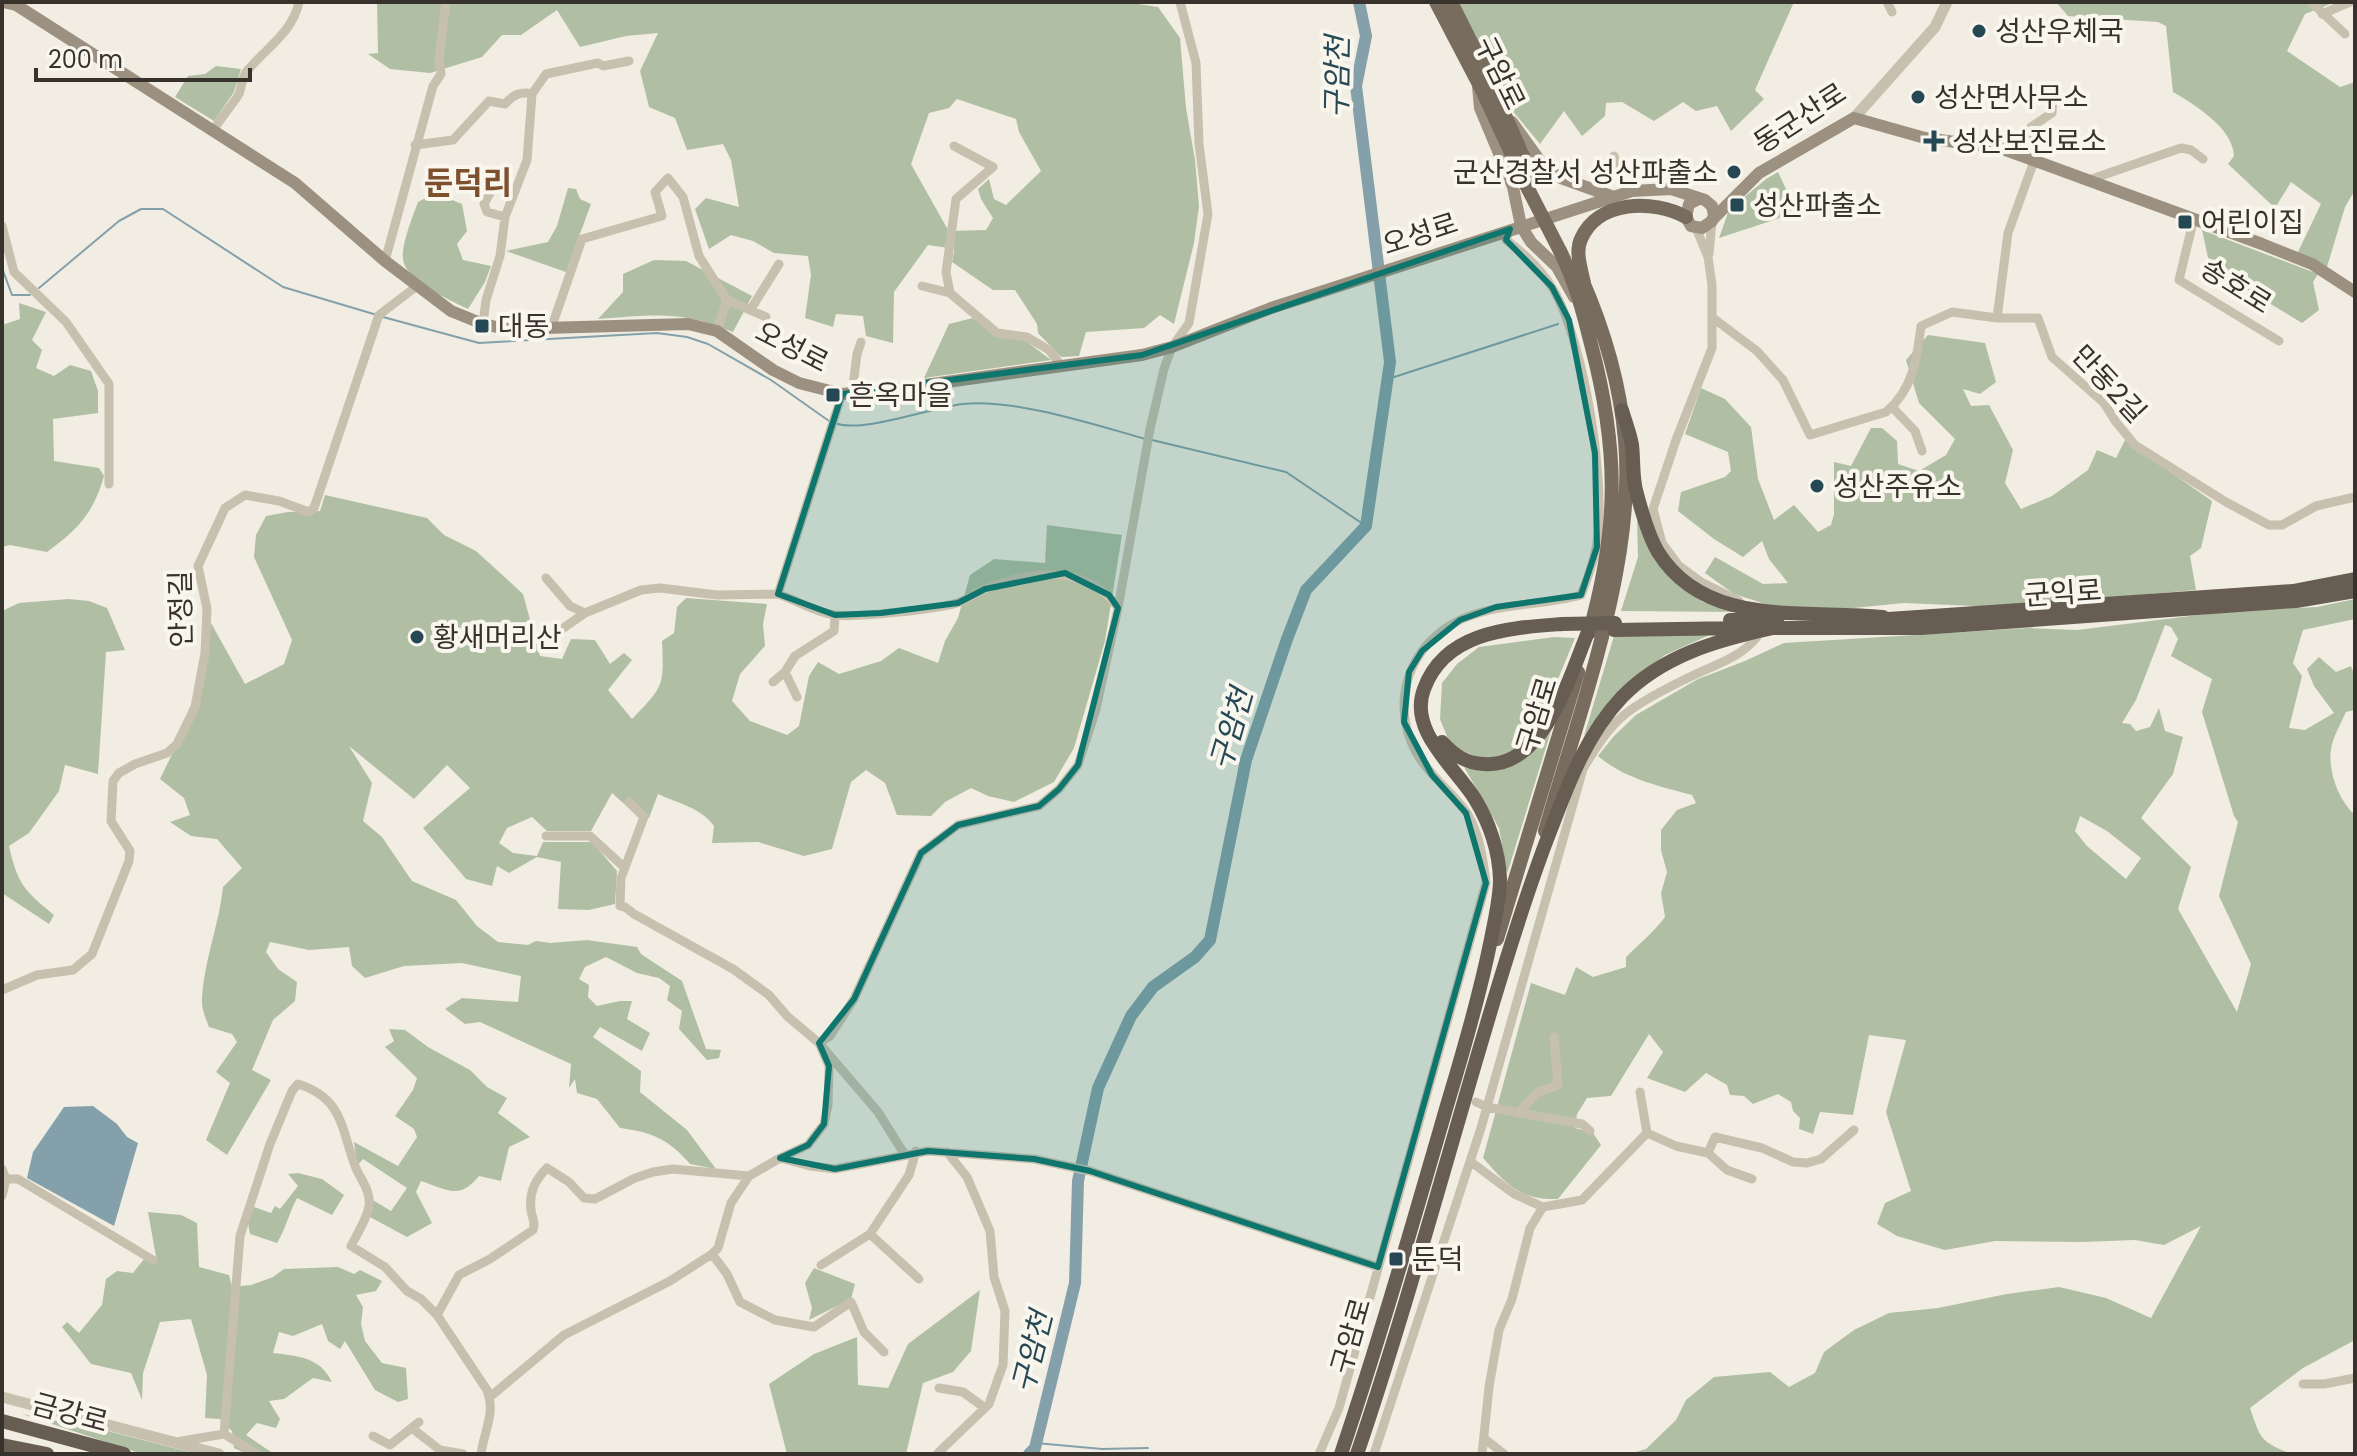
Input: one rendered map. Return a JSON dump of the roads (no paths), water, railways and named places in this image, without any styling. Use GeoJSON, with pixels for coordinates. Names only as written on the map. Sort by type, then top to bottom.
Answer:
{"type":"FeatureCollection","features":[{"type":"Feature","properties":{"kind":"highway"},"geometry":{"type":"LineString","coordinates":[[1622,410],[1632,442],[1636,490],[1651,537],[1671,569],[1695,590],[1730,605],[1764,612],[1895,618]]}},
{"type":"Feature","properties":{"kind":"highway","name":"군익로"},"geometry":{"type":"LineString","coordinates":[[1895,618],[2293,591],[2355,579]]}},
{"type":"Feature","properties":{"kind":"highway","name":"군익로"},"geometry":{"type":"LineString","coordinates":[[1773,628],[1935,628],[2296,601],[2355,591]]}},
{"type":"Feature","properties":{"kind":"highway"},"geometry":{"type":"LineString","coordinates":[[1480,996],[1500,879],[1496,852],[1489,827],[1476,800],[1428,735],[1422,717],[1423,691],[1448,654],[1474,637],[1497,631],[1895,618]]}},
{"type":"Feature","properties":{"kind":"highway"},"geometry":{"type":"LineString","coordinates":[[1614,626],[1773,628]]}},
{"type":"Feature","properties":{"kind":"highway"},"geometry":{"type":"LineString","coordinates":[[1562,628],[1481,642],[1460,654],[1445,669],[1434,685],[1429,700],[1430,720],[1437,736],[1453,754],[1470,763],[1493,765],[1512,760],[1535,743],[1563,691],[1590,627]]}},
{"type":"Feature","properties":{"kind":"highway"},"geometry":{"type":"LineString","coordinates":[[1529,885],[1579,759],[1603,720],[1623,696],[1650,673],[1715,640],[1773,628]]}},
{"type":"Feature","properties":{"kind":"highway","name":"구암로"},"geometry":{"type":"LineString","coordinates":[[1341,1454],[1368,1398],[1529,885]]}},
{"type":"Feature","properties":{"kind":"highway","name":"구암로"},"geometry":{"type":"LineString","coordinates":[[1368,1398],[1480,996]]}},
{"type":"Feature","properties":{"kind":"highway"},"geometry":{"type":"LineString","coordinates":[[1333,1454],[1368,1398]]}},
{"type":"Feature","properties":{"kind":"highway"},"geometry":{"type":"LineString","coordinates":[[1359,1454],[1368,1398]]}},
{"type":"Feature","properties":{"kind":"highway"},"geometry":{"type":"LineString","coordinates":[[2,1412],[119,1453]]}},
{"type":"Feature","properties":{"kind":"highway","name":"금강로"},"geometry":{"type":"LineString","coordinates":[[2,1421],[119,1453]]}},
{"type":"Feature","properties":{"kind":"highway","name":"금강로"},"geometry":{"type":"LineString","coordinates":[[2,1431],[91,1454]]}},
{"type":"Feature","properties":{"kind":"highway"},"geometry":{"type":"LineString","coordinates":[[2,1445],[47,1454]]}},
{"type":"Feature","properties":{"kind":"main road","name":"구암로"},"geometry":{"type":"LineString","coordinates":[[1436,2],[1584,283],[1610,352],[1626,443],[1625,504],[1619,559],[1605,624],[1529,885]]}},
{"type":"Feature","properties":{"kind":"main road","name":"구암로"},"geometry":{"type":"LineString","coordinates":[[1451,2],[1506,115],[1528,179]]}},
{"type":"Feature","properties":{"kind":"main road","name":"오성로"},"geometry":{"type":"LineString","coordinates":[[10,3],[214,129],[295,183],[385,261],[451,311],[483,324],[506,329],[688,324],[717,331],[773,370],[799,383],[847,394],[1060,364],[1102,362],[1172,347],[1271,308],[1583,208],[1611,196],[1671,189]]}},
{"type":"Feature","properties":{"kind":"main road"},"geometry":{"type":"LineString","coordinates":[[1478,83],[1480,108],[1513,187],[1516,228],[1557,267],[1584,314]]}},
{"type":"Feature","properties":{"kind":"main road"},"geometry":{"type":"LineString","coordinates":[[1506,115],[1543,165],[1561,178],[1611,196]]}},
{"type":"Feature","properties":{"kind":"main road","name":"송호로"},"geometry":{"type":"LineString","coordinates":[[1854,118],[1925,138],[2000,148],[2312,264],[2355,292]]}},
{"type":"Feature","properties":{"kind":"main road","name":"동군산로"},"geometry":{"type":"LineString","coordinates":[[1712,220],[1759,173],[1854,118]]}},
{"type":"Feature","properties":{"kind":"main road"},"geometry":{"type":"LineString","coordinates":[[1583,208],[1619,200],[1656,207],[1702,228],[1712,220],[1714,210],[1703,201],[1671,189]]}},
{"type":"Feature","properties":{"kind":"main road"},"geometry":{"type":"LineString","coordinates":[[1671,189],[1685,218]]}},
{"type":"Feature","properties":{"kind":"main road"},"geometry":{"type":"LineString","coordinates":[[1685,218],[1689,204],[1734,198]]}},
{"type":"Feature","properties":{"kind":"main road"},"geometry":{"type":"LineString","coordinates":[[1584,283],[1578,251],[1587,230],[1602,216],[1618,208],[1635,205],[1656,207]]}},
{"type":"Feature","properties":{"kind":"main road","name":"구암로"},"geometry":{"type":"LineString","coordinates":[[1480,996],[1590,627],[1610,540],[1612,443],[1600,376],[1564,249]]}},
{"type":"Feature","properties":{"kind":"street"},"geometry":{"type":"LineString","coordinates":[[214,129],[238,95],[245,73],[280,38],[296,16],[299,2]]}},
{"type":"Feature","properties":{"kind":"street"},"geometry":{"type":"LineString","coordinates":[[385,261],[415,145],[433,86],[441,74],[439,59],[446,2]]}},
{"type":"Feature","properties":{"kind":"street"},"geometry":{"type":"LineString","coordinates":[[819,1043],[830,1036],[854,999],[921,853],[958,825],[1039,806],[1059,789],[1078,765],[1096,709],[1118,608],[1150,429],[1164,369],[1172,347],[1189,323],[1208,214],[1199,144],[1196,63],[1180,2]]}},
{"type":"Feature","properties":{"kind":"street"},"geometry":{"type":"LineString","coordinates":[[1887,2],[1892,12]]}},
{"type":"Feature","properties":{"kind":"street","name":"동군산로"},"geometry":{"type":"LineString","coordinates":[[1854,118],[1935,27],[1947,2]]}},
{"type":"Feature","properties":{"kind":"street"},"geometry":{"type":"LineString","coordinates":[[2311,2],[2345,34]]}},
{"type":"Feature","properties":{"kind":"street"},"geometry":{"type":"LineString","coordinates":[[2322,14],[2350,2]]}},
{"type":"Feature","properties":{"kind":"street"},"geometry":{"type":"LineString","coordinates":[[483,324],[486,300],[500,256],[505,217],[527,160],[532,94],[546,74],[598,63],[603,66],[629,61]]}},
{"type":"Feature","properties":{"kind":"street"},"geometry":{"type":"LineString","coordinates":[[415,145],[453,140],[489,101],[505,104],[514,95],[532,94]]}},
{"type":"Feature","properties":{"kind":"street"},"geometry":{"type":"LineString","coordinates":[[2018,155],[2031,127],[2052,113],[2053,97]]}},
{"type":"Feature","properties":{"kind":"street"},"geometry":{"type":"LineString","coordinates":[[950,293],[946,272],[956,199],[993,167],[954,146]]}},
{"type":"Feature","properties":{"kind":"street"},"geometry":{"type":"LineString","coordinates":[[2086,181],[2181,148],[2191,150],[2203,159]]}},
{"type":"Feature","properties":{"kind":"street"},"geometry":{"type":"LineString","coordinates":[[1614,156],[1627,192]]}},
{"type":"Feature","properties":{"kind":"street"},"geometry":{"type":"LineString","coordinates":[[1997,318],[2008,233],[2034,161]]}},
{"type":"Feature","properties":{"kind":"street"},"geometry":{"type":"LineString","coordinates":[[551,329],[582,239],[662,216],[655,192],[668,178],[683,197],[699,256],[727,300],[766,317]]}},
{"type":"Feature","properties":{"kind":"street"},"geometry":{"type":"LineString","coordinates":[[491,191],[484,204],[487,212],[505,217]]}},
{"type":"Feature","properties":{"kind":"street"},"geometry":{"type":"LineString","coordinates":[[1685,218],[1708,257]]}},
{"type":"Feature","properties":{"kind":"street","name":"송호로"},"geometry":{"type":"LineString","coordinates":[[2194,218],[2179,280],[2279,341]]}},
{"type":"Feature","properties":{"kind":"street"},"geometry":{"type":"LineString","coordinates":[[1712,220],[1708,257],[1712,348],[1653,509],[1662,543],[1679,566],[1723,593],[1747,605],[1759,607]]}},
{"type":"Feature","properties":{"kind":"street"},"geometry":{"type":"LineString","coordinates":[[2,226],[14,272],[66,322],[109,384],[109,484]]}},
{"type":"Feature","properties":{"kind":"street"},"geometry":{"type":"LineString","coordinates":[[1319,1454],[1339,1408],[1486,883],[1476,832],[1466,813],[1424,764],[1404,722],[1404,696],[1409,672],[1422,651],[1460,620],[1496,607],[1561,601],[1581,595],[1597,547],[1599,517],[1595,453],[1583,375],[1569,320],[1552,287],[1523,252],[1506,240],[1516,228]]}},
{"type":"Feature","properties":{"kind":"street"},"geometry":{"type":"LineString","coordinates":[[751,309],[779,264]]}},
{"type":"Feature","properties":{"kind":"street","name":"안정길"},"geometry":{"type":"LineString","coordinates":[[2,990],[37,975],[73,970],[92,954],[129,861],[130,851],[111,821],[113,781],[119,773],[167,753],[177,744],[195,707],[205,653],[207,609],[198,566],[225,508],[245,495],[279,501],[309,512],[314,508],[378,317],[417,286]]}},
{"type":"Feature","properties":{"kind":"street"},"geometry":{"type":"LineString","coordinates":[[922,286],[950,293],[997,333],[1027,337],[1049,350],[1060,364]]}},
{"type":"Feature","properties":{"kind":"street"},"geometry":{"type":"LineString","coordinates":[[717,331],[727,300]]}},
{"type":"Feature","properties":{"kind":"street","name":"만동2길"},"geometry":{"type":"LineString","coordinates":[[1892,407],[1902,395],[1917,364],[1921,326],[1952,312],[1997,318],[2038,318],[2052,357],[2104,403],[2135,445],[2226,502],[2269,525],[2282,525],[2316,506],[2355,497]]}},
{"type":"Feature","properties":{"kind":"street"},"geometry":{"type":"LineString","coordinates":[[1713,318],[1757,351],[1783,380],[1810,435],[1874,416],[1892,407],[1915,431],[1922,451]]}},
{"type":"Feature","properties":{"kind":"street"},"geometry":{"type":"LineString","coordinates":[[778,594],[835,415],[847,394],[861,342]]}},
{"type":"Feature","properties":{"kind":"street"},"geometry":{"type":"LineString","coordinates":[[562,629],[585,613],[641,590],[717,595],[778,594],[835,615],[881,613],[958,603],[985,589],[1021,579],[1065,573],[1109,595],[1118,608]]}},
{"type":"Feature","properties":{"kind":"street"},"geometry":{"type":"LineString","coordinates":[[546,578],[570,606],[585,613]]}},
{"type":"Feature","properties":{"kind":"street"},"geometry":{"type":"LineString","coordinates":[[773,682],[785,672],[795,656],[834,631],[835,615]]}},
{"type":"Feature","properties":{"kind":"street"},"geometry":{"type":"LineString","coordinates":[[1374,1454],[1471,1162],[1583,769],[1599,742],[1624,715],[1749,648],[1757,637]]}},
{"type":"Feature","properties":{"kind":"street"},"geometry":{"type":"LineString","coordinates":[[785,672],[797,697]]}},
{"type":"Feature","properties":{"kind":"street"},"geometry":{"type":"LineString","coordinates":[[629,802],[644,817],[621,878],[620,906],[733,969],[769,995],[787,1016],[819,1043],[878,1112],[905,1155]]}},
{"type":"Feature","properties":{"kind":"street"},"geometry":{"type":"LineString","coordinates":[[546,836],[590,836],[625,868]]}},
{"type":"Feature","properties":{"kind":"street"},"geometry":{"type":"LineString","coordinates":[[1518,1113],[1538,1092],[1558,1085],[1554,1037]]}},
{"type":"Feature","properties":{"kind":"street"},"geometry":{"type":"LineString","coordinates":[[490,1397],[564,1335],[670,1281],[712,1254],[721,1240],[731,1203],[749,1176],[808,1145],[824,1124],[829,1066],[819,1043]]}},
{"type":"Feature","properties":{"kind":"street"},"geometry":{"type":"LineString","coordinates":[[224,1434],[240,1236],[270,1144],[292,1091],[298,1084],[312,1088],[326,1098],[333,1108],[347,1133],[355,1166],[365,1185],[369,1207],[351,1246],[385,1267],[407,1291],[421,1299],[437,1315],[490,1397],[492,1412],[481,1454]]}},
{"type":"Feature","properties":{"kind":"street"},"geometry":{"type":"LineString","coordinates":[[1427,1089],[1439,1092]]}},
{"type":"Feature","properties":{"kind":"street"},"geometry":{"type":"LineString","coordinates":[[1640,1092],[1647,1133]]}},
{"type":"Feature","properties":{"kind":"street"},"geometry":{"type":"LineString","coordinates":[[1476,1102],[1487,1107],[1582,1124],[1590,1131]]}},
{"type":"Feature","properties":{"kind":"street"},"geometry":{"type":"LineString","coordinates":[[1708,1153],[1715,1137],[1762,1148],[1793,1162],[1807,1163],[1821,1159],[1854,1130]]}},
{"type":"Feature","properties":{"kind":"street"},"geometry":{"type":"LineString","coordinates":[[1471,1162],[1514,1194],[1543,1207],[1582,1200],[1647,1133]]}},
{"type":"Feature","properties":{"kind":"street"},"geometry":{"type":"LineString","coordinates":[[1647,1133],[1676,1146],[1708,1153],[1727,1170],[1752,1179]]}},
{"type":"Feature","properties":{"kind":"street"},"geometry":{"type":"LineString","coordinates":[[780,1158],[835,1169],[916,1151],[1034,1159],[1090,1171],[1378,1267]]}},
{"type":"Feature","properties":{"kind":"street"},"geometry":{"type":"LineString","coordinates":[[821,1265],[870,1234],[909,1175],[916,1151]]}},
{"type":"Feature","properties":{"kind":"street"},"geometry":{"type":"LineString","coordinates":[[937,1454],[989,1404],[1003,1365],[1005,1311],[994,1277],[990,1231],[967,1177],[947,1152]]}},
{"type":"Feature","properties":{"kind":"street"},"geometry":{"type":"LineString","coordinates":[[437,1315],[459,1275],[490,1259],[533,1230],[535,1223],[530,1208],[534,1181],[547,1168],[569,1182],[584,1198],[595,1199],[653,1172],[673,1169],[749,1176]]}},
{"type":"Feature","properties":{"kind":"street"},"geometry":{"type":"LineString","coordinates":[[2,1169],[6,1179],[2,1196]]}},
{"type":"Feature","properties":{"kind":"street"},"geometry":{"type":"LineString","coordinates":[[6,1179],[18,1179],[153,1260]]}},
{"type":"Feature","properties":{"kind":"street"},"geometry":{"type":"LineString","coordinates":[[1482,1454],[1499,1330],[1512,1299],[1530,1228],[1543,1207]]}},
{"type":"Feature","properties":{"kind":"street"},"geometry":{"type":"LineString","coordinates":[[870,1234],[919,1279]]}},
{"type":"Feature","properties":{"kind":"street"},"geometry":{"type":"LineString","coordinates":[[712,1254],[727,1274],[740,1302],[759,1314],[814,1327],[851,1302],[864,1332],[884,1352]]}},
{"type":"Feature","properties":{"kind":"street"},"geometry":{"type":"LineString","coordinates":[[2303,1384],[2324,1384],[2355,1378]]}},
{"type":"Feature","properties":{"kind":"street"},"geometry":{"type":"LineString","coordinates":[[939,1388],[963,1392],[985,1408]]}},
{"type":"Feature","properties":{"kind":"street"},"geometry":{"type":"LineString","coordinates":[[2,1397],[219,1454]]}},
{"type":"Feature","properties":{"kind":"street"},"geometry":{"type":"LineString","coordinates":[[373,1436],[390,1445],[416,1426],[440,1450],[463,1454]]}},
{"type":"Feature","properties":{"kind":"street"},"geometry":{"type":"LineString","coordinates":[[173,1442],[224,1434],[257,1454]]}},
{"type":"Feature","properties":{"kind":"street"},"geometry":{"type":"LineString","coordinates":[[1485,1439],[1504,1454]]}},
{"type":"Feature","properties":{"kind":"water"},"geometry":{"type":"Polygon","coordinates":[[[93,1106],[138,1143],[114,1226],[27,1178],[33,1152],[64,1107],[93,1106]]]}},
{"type":"Feature","properties":{"kind":"waterway","name":"구암천"},"geometry":{"type":"LineString","coordinates":[[1029,1454],[1035,1448],[1075,1283],[1078,1181],[1098,1088],[1131,1016],[1153,987],[1195,957],[1210,940],[1246,760],[1287,639],[1306,590],[1366,526],[1390,362],[1356,86],[1366,36],[1359,2]]}},
{"type":"Feature","properties":{"kind":"waterway"},"geometry":{"type":"LineString","coordinates":[[39,288],[119,221],[141,209],[163,209],[283,287],[377,315]]}},
{"type":"Feature","properties":{"kind":"waterway"},"geometry":{"type":"LineString","coordinates":[[2,268],[12,295],[30,295]]}},
{"type":"Feature","properties":{"kind":"waterway"},"geometry":{"type":"LineString","coordinates":[[383,317],[479,343],[657,333],[687,337],[708,344],[771,380],[829,421]]}},
{"type":"Feature","properties":{"kind":"waterway"},"geometry":{"type":"LineString","coordinates":[[1388,379],[1558,324]]}},
{"type":"Feature","properties":{"kind":"waterway"},"geometry":{"type":"LineString","coordinates":[[835,423],[862,425],[950,406],[983,403],[1054,414],[1146,439]]}},
{"type":"Feature","properties":{"kind":"waterway"},"geometry":{"type":"LineString","coordinates":[[1152,440],[1286,472],[1366,526]]}},
{"type":"Feature","properties":{"kind":"waterway"},"geometry":{"type":"LineString","coordinates":[[1036,1443],[1102,1449],[1148,1448]]}},
{"type":"Feature","properties":{"kind":"place","name":"성산우체국"},"geometry":{"type":"Point","coordinates":[1979,31]}},
{"type":"Feature","properties":{"kind":"place","name":"성산면사무소"},"geometry":{"type":"Point","coordinates":[1918,97]}},
{"type":"Feature","properties":{"kind":"place","name":"성산보진료소"},"geometry":{"type":"Point","coordinates":[1934,141]}},
{"type":"Feature","properties":{"kind":"place","name":"군산경찰서 성산파출소"},"geometry":{"type":"Point","coordinates":[1734,172]}},
{"type":"Feature","properties":{"kind":"place","name":"성산파출소"},"geometry":{"type":"Point","coordinates":[1737,205]}},
{"type":"Feature","properties":{"kind":"place","name":"어린이집"},"geometry":{"type":"Point","coordinates":[2185,222]}},
{"type":"Feature","properties":{"kind":"place","name":"대동"},"geometry":{"type":"Point","coordinates":[482,326]}},
{"type":"Feature","properties":{"kind":"place","name":"흔옥마을"},"geometry":{"type":"Point","coordinates":[833,395]}},
{"type":"Feature","properties":{"kind":"place","name":"성산주유소"},"geometry":{"type":"Point","coordinates":[1817,486]}},
{"type":"Feature","properties":{"kind":"place","name":"황새머리산"},"geometry":{"type":"Point","coordinates":[417,637]}},
{"type":"Feature","properties":{"kind":"place","name":"둔덕"},"geometry":{"type":"Point","coordinates":[1396,1259]}},
{"type":"Feature","properties":{"kind":"district","name":"둔덕리"},"geometry":{"type":"Point","coordinates":[468,182]}}]}
